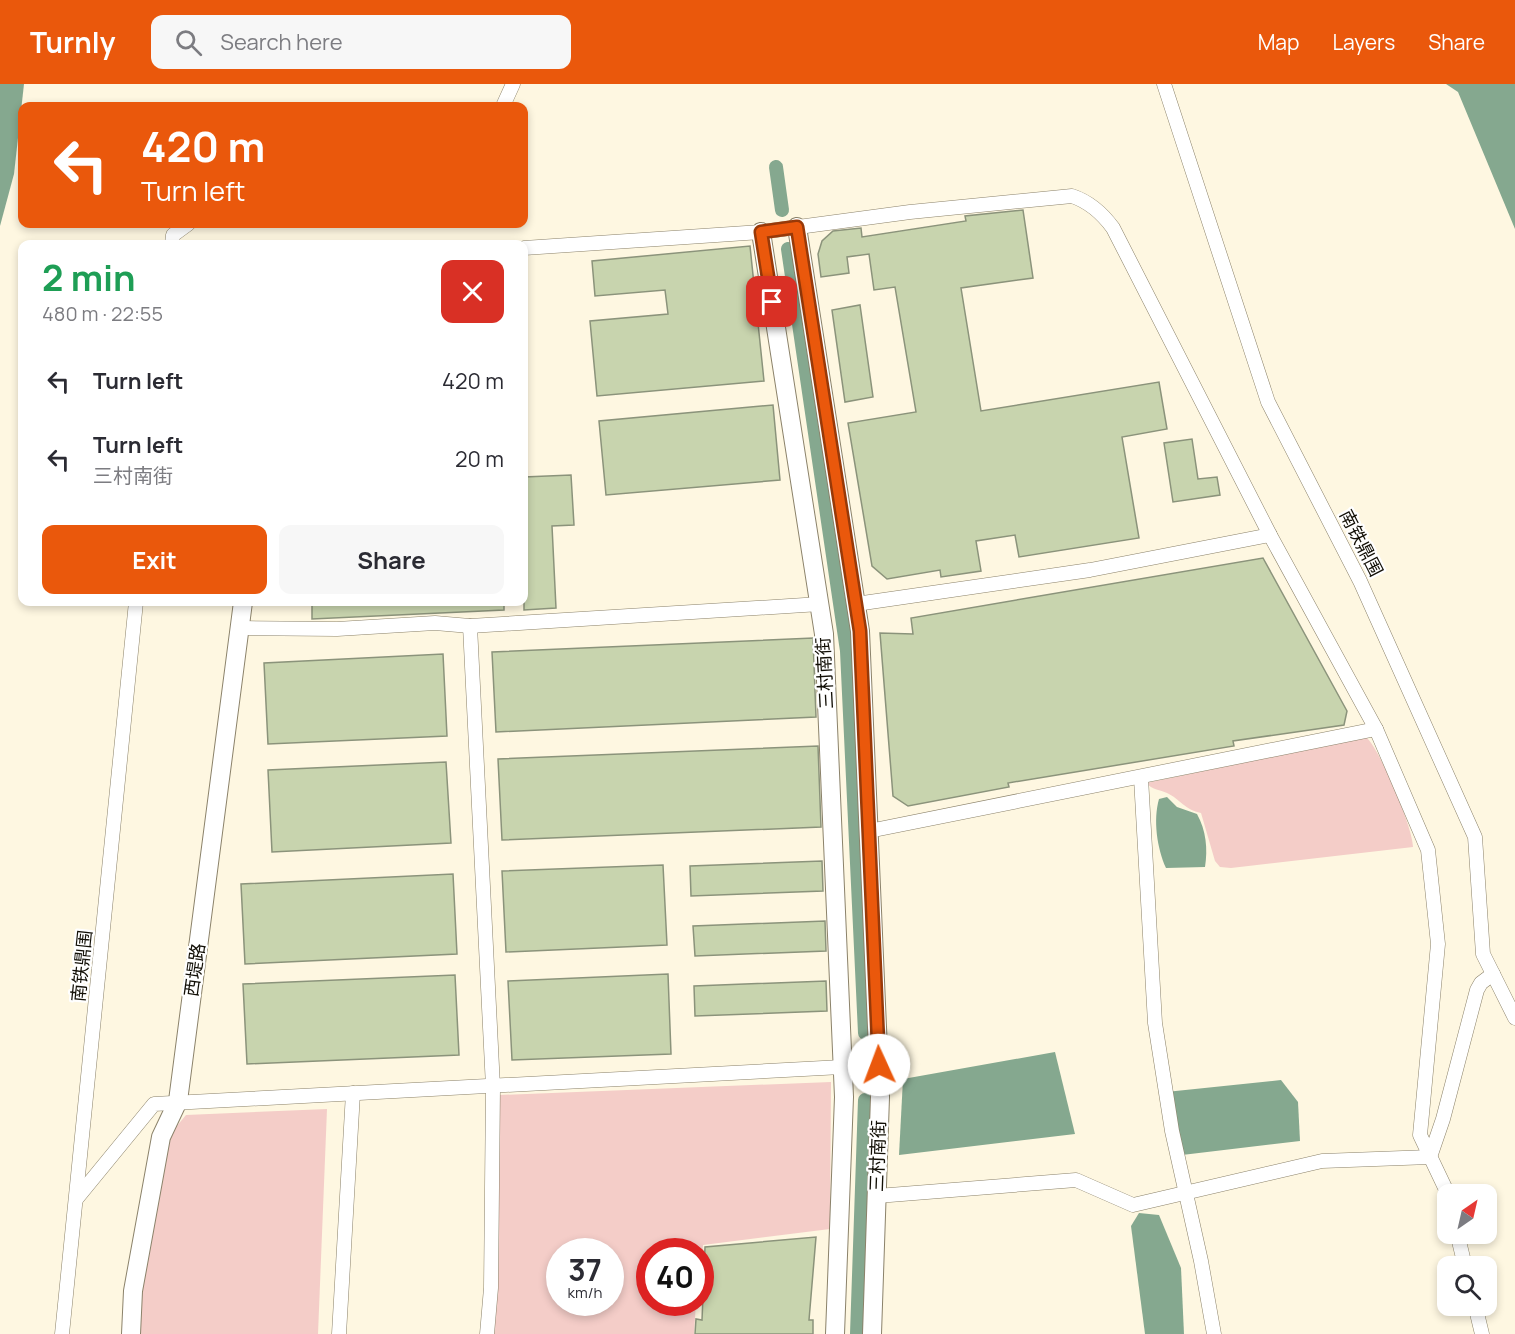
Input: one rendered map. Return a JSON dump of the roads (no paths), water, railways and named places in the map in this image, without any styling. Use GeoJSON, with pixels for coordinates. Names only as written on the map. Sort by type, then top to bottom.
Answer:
{"type":"FeatureCollection","features":[{"type":"Feature","properties":{"kind":"street"},"geometry":{"type":"LineString","coordinates":[[505,102],[513,84]]}},
{"type":"Feature","properties":{"kind":"street","name":"南铁鼎围"},"geometry":{"type":"LineString","coordinates":[[1164,84],[1268,402],[1360,581],[1475,837],[1483,954],[1515,1018]]}},
{"type":"Feature","properties":{"kind":"street"},"geometry":{"type":"LineString","coordinates":[[528,248],[761,232],[922,210],[1072,196],[1101,212],[1113,228],[1270,535],[1376,729],[1428,850],[1438,944],[1420,1135],[1443,1184]]}},
{"type":"Feature","properties":{"kind":"street","name":"三村南街"},"geometry":{"type":"LineString","coordinates":[[797,227],[860,631],[879,1065],[872,1334]]}},
{"type":"Feature","properties":{"kind":"street"},"geometry":{"type":"LineString","coordinates":[[172,240],[173,235],[183,228]]}},
{"type":"Feature","properties":{"kind":"street","name":"三村南街"},"geometry":{"type":"LineString","coordinates":[[761,232],[824,634],[844,1096],[835,1334]]}},
{"type":"Feature","properties":{"kind":"street"},"geometry":{"type":"LineString","coordinates":[[856,604],[1090,570],[1270,535]]}},
{"type":"Feature","properties":{"kind":"street"},"geometry":{"type":"LineString","coordinates":[[242,628],[337,629],[435,623],[470,626],[820,604]]}},
{"type":"Feature","properties":{"kind":"street","name":"南铁鼎围"},"geometry":{"type":"LineString","coordinates":[[62,1334],[136,606]]}},
{"type":"Feature","properties":{"kind":"street","name":"西堤路"},"geometry":{"type":"LineString","coordinates":[[131,1334],[133,1291],[161,1137],[178,1101],[242,628],[243,606]]}},
{"type":"Feature","properties":{"kind":"street"},"geometry":{"type":"LineString","coordinates":[[470,626],[493,1087],[491,1288],[487,1334]]}},
{"type":"Feature","properties":{"kind":"street"},"geometry":{"type":"LineString","coordinates":[[868,831],[1376,729]]}},
{"type":"Feature","properties":{"kind":"street"},"geometry":{"type":"LineString","coordinates":[[1141,778],[1155,1023],[1172,1131],[1202,1261],[1214,1334]]}},
{"type":"Feature","properties":{"kind":"street"},"geometry":{"type":"LineString","coordinates":[[1430,1157],[1443,1119],[1477,990],[1481,983],[1493,974]]}},
{"type":"Feature","properties":{"kind":"street"},"geometry":{"type":"LineString","coordinates":[[77,1198],[154,1104],[879,1065]]}},
{"type":"Feature","properties":{"kind":"street"},"geometry":{"type":"LineString","coordinates":[[339,1334],[353,1093]]}},
{"type":"Feature","properties":{"kind":"street"},"geometry":{"type":"LineString","coordinates":[[877,1196],[1076,1180],[1133,1205],[1322,1161],[1430,1157]]}},
{"type":"Feature","properties":{"kind":"street"},"geometry":{"type":"LineString","coordinates":[[1478,1316],[1482,1334]]}},
{"type":"Feature","properties":{"kind":"waterway"},"geometry":{"type":"LineString","coordinates":[[776,167],[782,210]]}},
{"type":"Feature","properties":{"kind":"waterway"},"geometry":{"type":"LineString","coordinates":[[788,249],[847,651],[865,1033]]}},
{"type":"Feature","properties":{"kind":"waterway"},"geometry":{"type":"LineString","coordinates":[[857,1334],[865,1100]]}}]}
